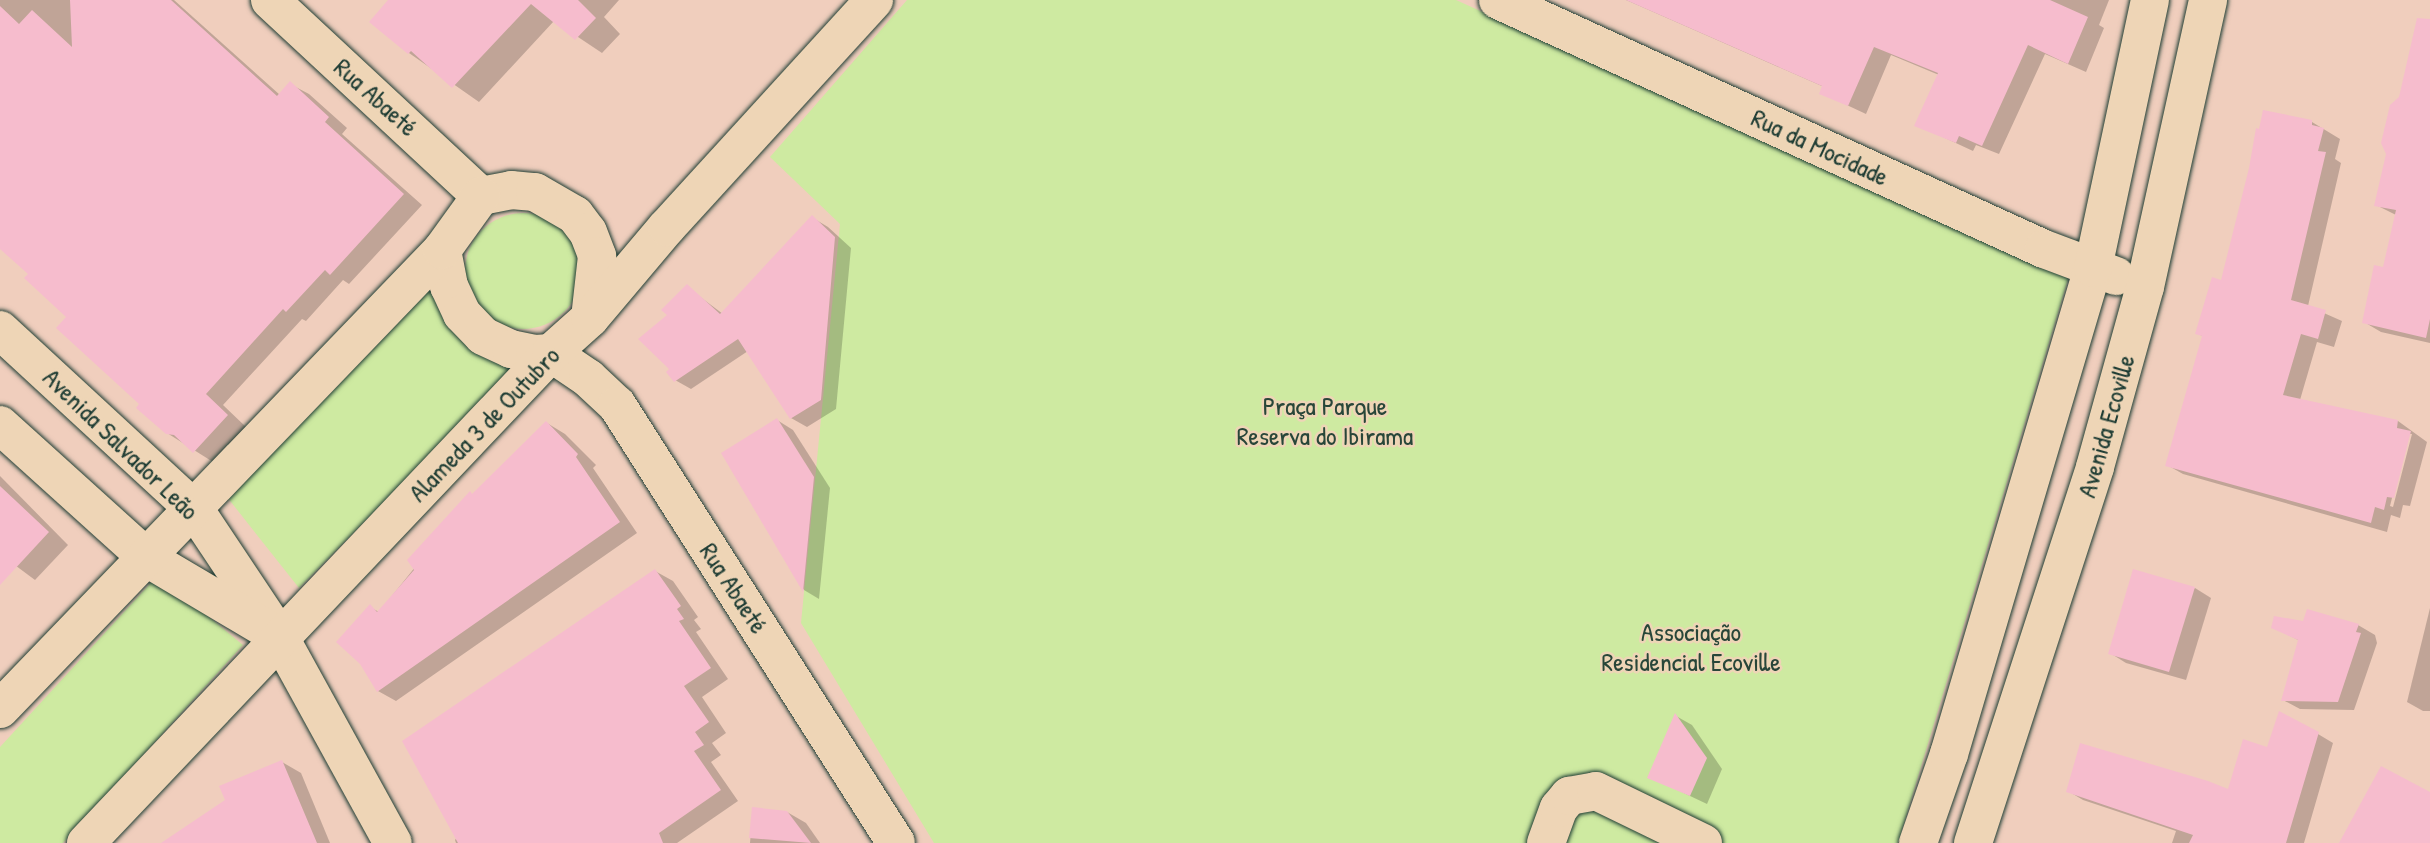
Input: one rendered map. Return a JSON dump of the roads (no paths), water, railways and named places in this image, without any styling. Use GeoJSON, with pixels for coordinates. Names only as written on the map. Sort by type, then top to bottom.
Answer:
{"type":"FeatureCollection","features":[{"type":"Feature","properties":{"kind":"street","name":"Rua Abaeté"},"geometry":{"type":"LineString","coordinates":[[270,0],[481,196]]}},
{"type":"Feature","properties":{"kind":"street","name":"Alameda 3 de Outubro"},"geometry":{"type":"LineString","coordinates":[[86,843],[279,636],[551,353],[590,318],[874,0]]}},
{"type":"Feature","properties":{"kind":"street","name":"Rua da Mocidade"},"geometry":{"type":"LineString","coordinates":[[1498,0],[2044,249],[2145,287]]}},
{"type":"Feature","properties":{"kind":"street"},"geometry":{"type":"LineString","coordinates":[[1918,843],[1949,754],[2094,268],[2150,0]]}},
{"type":"Feature","properties":{"kind":"street","name":"Avenida Ecoville"},"geometry":{"type":"LineString","coordinates":[[1973,843],[2091,481],[2145,287],[2208,0]]}},
{"type":"Feature","properties":{"kind":"street"},"geometry":{"type":"LineString","coordinates":[[0,709],[195,510],[442,250],[481,196],[511,190],[535,192],[575,215],[588,232],[597,256],[590,318]]}},
{"type":"Feature","properties":{"kind":"street"},"geometry":{"type":"LineString","coordinates":[[588,232],[624,241],[655,243]]}},
{"type":"Feature","properties":{"kind":"street"},"geometry":{"type":"LineString","coordinates":[[442,250],[449,286],[462,314],[483,336],[511,349],[535,354],[551,353]]}},
{"type":"Feature","properties":{"kind":"street","name":"Avenida Salvador Leão"},"geometry":{"type":"LineString","coordinates":[[0,330],[195,510],[279,636],[393,843]]}},
{"type":"Feature","properties":{"kind":"street","name":"Rua Abaeté"},"geometry":{"type":"LineString","coordinates":[[551,353],[588,378],[617,405],[896,843]]}},
{"type":"Feature","properties":{"kind":"street"},"geometry":{"type":"LineString","coordinates":[[0,425],[147,558],[279,636]]}},
{"type":"Feature","properties":{"kind":"street"},"geometry":{"type":"LineString","coordinates":[[1546,843],[1559,808],[1569,796],[1596,791],[1703,843]]}},
{"type":"Feature","properties":{"kind":"park label","name":"Praça Parque Reserva do Ibirama"},"geometry":{"type":"Point","coordinates":[1325,421]}},
{"type":"Feature","properties":{"kind":"park label","name":"Associação Residencial Ecoville"},"geometry":{"type":"Point","coordinates":[1691,647]}}]}
